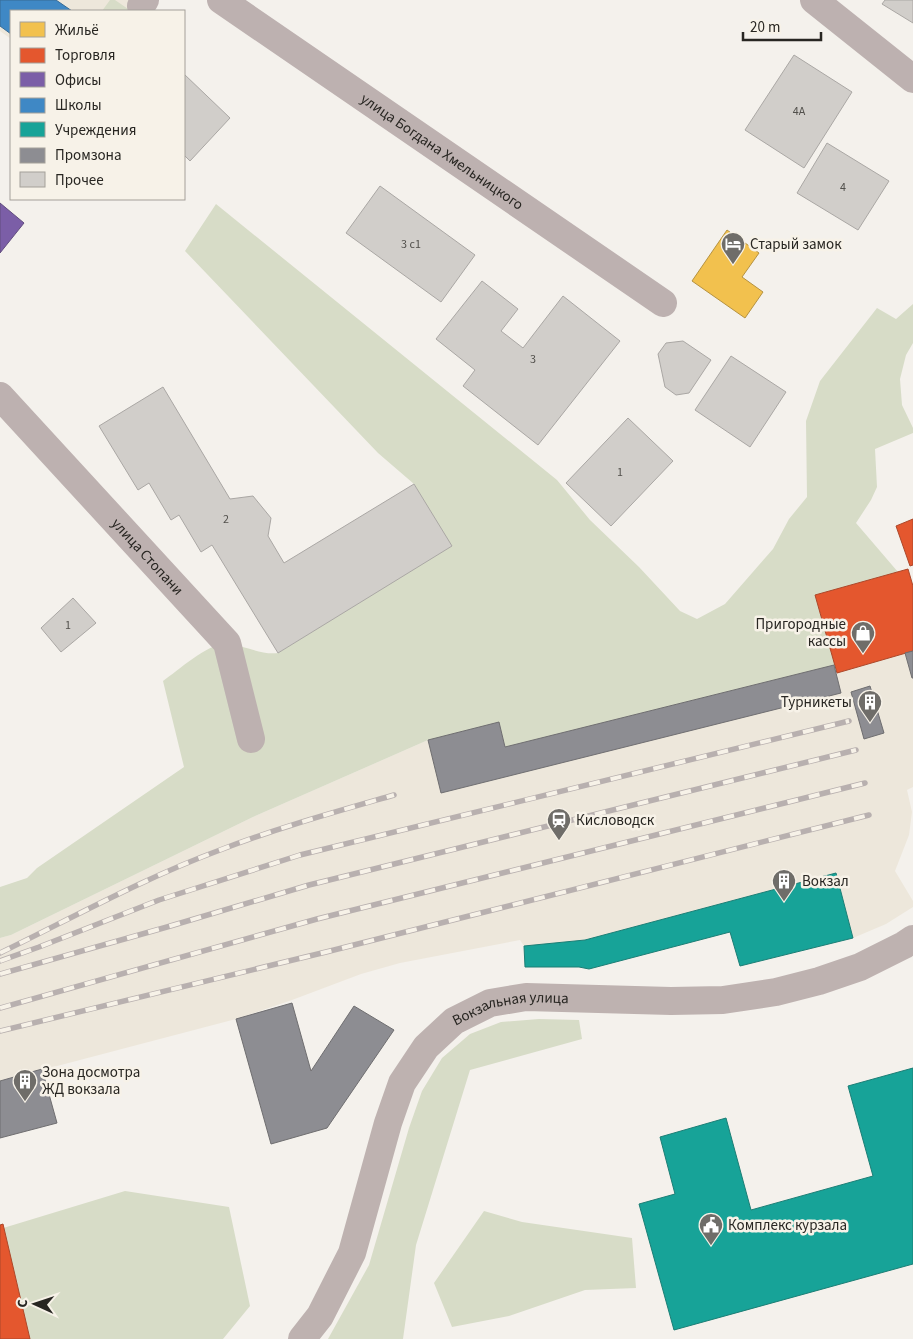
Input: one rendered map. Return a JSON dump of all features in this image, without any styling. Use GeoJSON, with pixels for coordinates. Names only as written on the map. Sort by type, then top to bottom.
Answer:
{"type":"FeatureCollection","features":[{"type":"Feature","properties":{"kind":"main road","name":"Вокзальная улица"},"geometry":{"type":"LineString","coordinates":[[302,1339],[320,1316],[352,1253],[388,1123],[402,1083],[426,1047],[454,1021],[490,1003],[526,997],[671,1001],[723,1000],[776,992],[819,981],[860,966],[913,939]]}},
{"type":"Feature","properties":{"kind":"street","name":"улица Богдана Хмельницкого"},"geometry":{"type":"LineString","coordinates":[[221,0],[663,304]]}},
{"type":"Feature","properties":{"kind":"street"},"geometry":{"type":"LineString","coordinates":[[814,0],[913,79]]}},
{"type":"Feature","properties":{"kind":"street","name":"улица Стопани"},"geometry":{"type":"LineString","coordinates":[[0,396],[227,643],[251,740]]}},
{"type":"Feature","properties":{"kind":"shaded area"},"geometry":{"type":"Polygon","coordinates":[[[0,0],[133,0],[148,10],[10,10],[10,38],[0,31],[0,0]]]}},
{"type":"Feature","properties":{"kind":"shaded area"},"geometry":{"type":"Polygon","coordinates":[[[905,653],[913,678],[913,787],[907,790],[912,812],[909,835],[895,871],[913,901],[913,907],[886,924],[853,938],[836,873],[585,940],[524,946],[520,940],[400,963],[361,974],[236,1019],[0,1081],[0,938],[11,935],[253,817],[428,740],[442,793],[840,693],[837,673],[905,653]]]}},
{"type":"Feature","properties":{"kind":"green space"},"geometry":{"type":"Polygon","coordinates":[[[110,0],[115,0],[130,10],[103,10],[110,0]]]}},
{"type":"Feature","properties":{"kind":"green space"},"geometry":{"type":"Polygon","coordinates":[[[216,204],[557,480],[590,520],[639,567],[680,611],[697,619],[725,604],[773,549],[789,519],[807,497],[806,421],[820,381],[877,308],[896,319],[913,304],[913,343],[906,355],[900,379],[902,405],[913,428],[913,433],[875,449],[877,487],[856,523],[898,572],[816,595],[834,665],[505,747],[499,722],[428,740],[253,817],[11,935],[0,938],[0,887],[27,878],[37,868],[184,767],[163,681],[204,651],[221,644],[235,645],[266,653],[278,653],[451,546],[414,484],[378,453],[185,251],[216,204]]]}},
{"type":"Feature","properties":{"kind":"green space"},"geometry":{"type":"Polygon","coordinates":[[[539,1019],[579,1020],[582,1039],[470,1070],[416,1245],[403,1339],[328,1339],[369,1265],[409,1128],[422,1091],[442,1058],[470,1034],[501,1022],[539,1019]]]}},
{"type":"Feature","properties":{"kind":"green space"},"geometry":{"type":"Polygon","coordinates":[[[125,1191],[229,1207],[250,1306],[223,1339],[0,1339],[0,1229],[125,1191]]]}},
{"type":"Feature","properties":{"kind":"green space"},"geometry":{"type":"Polygon","coordinates":[[[484,1211],[522,1222],[632,1238],[636,1288],[585,1290],[509,1316],[452,1327],[434,1283],[484,1211]]]}},
{"type":"Feature","properties":{"kind":"building: Жильё"},"geometry":{"type":"Polygon","coordinates":[[[727,230],[759,253],[742,277],[763,292],[745,318],[692,281],[727,230]]]}},
{"type":"Feature","properties":{"kind":"building: Торговля"},"geometry":{"type":"Polygon","coordinates":[[[913,519],[913,565],[910,566],[896,526],[913,519]]]}},
{"type":"Feature","properties":{"kind":"building: Торговля"},"geometry":{"type":"Polygon","coordinates":[[[908,569],[913,586],[913,651],[837,673],[815,595],[908,569]]]}},
{"type":"Feature","properties":{"kind":"building: Торговля"},"geometry":{"type":"Polygon","coordinates":[[[3,1224],[30,1339],[0,1339],[0,1225],[3,1224]]]}},
{"type":"Feature","properties":{"kind":"building: Офисы"},"geometry":{"type":"Polygon","coordinates":[[[0,203],[24,223],[0,253],[0,203]]]}},
{"type":"Feature","properties":{"kind":"building: Школы"},"geometry":{"type":"Polygon","coordinates":[[[0,0],[56,0],[71,10],[10,10],[10,33],[0,26],[0,0]]]}},
{"type":"Feature","properties":{"kind":"building: Учреждения","name":"Вокзал"},"geometry":{"type":"Polygon","coordinates":[[[836,873],[853,938],[740,966],[730,932],[589,969],[579,967],[525,967],[524,946],[585,940],[836,873]]]}},
{"type":"Feature","properties":{"kind":"building: Учреждения"},"geometry":{"type":"Polygon","coordinates":[[[913,1068],[913,1264],[674,1330],[639,1204],[675,1194],[660,1137],[726,1118],[751,1210],[873,1176],[848,1086],[913,1068]]]}},
{"type":"Feature","properties":{"kind":"building: Промзона"},"geometry":{"type":"Polygon","coordinates":[[[913,651],[913,678],[912,678],[905,653],[913,651]]]}},
{"type":"Feature","properties":{"kind":"building: Промзона"},"geometry":{"type":"Polygon","coordinates":[[[834,665],[841,693],[441,793],[428,740],[499,722],[505,747],[834,665]]]}},
{"type":"Feature","properties":{"kind":"building: Промзона","name":"Турникеты"},"geometry":{"type":"Polygon","coordinates":[[[870,686],[884,733],[864,739],[851,692],[870,686]]]}},
{"type":"Feature","properties":{"kind":"building: Промзона"},"geometry":{"type":"Polygon","coordinates":[[[292,1003],[311,1071],[354,1006],[394,1030],[327,1128],[271,1144],[236,1019],[292,1003]]]}},
{"type":"Feature","properties":{"kind":"building: Промзона","name":"Зона досмотра ЖД вокзала"},"geometry":{"type":"Polygon","coordinates":[[[42,1069],[57,1123],[0,1138],[0,1081],[42,1069]]]}},
{"type":"Feature","properties":{"kind":"building: Прочее"},"geometry":{"type":"Polygon","coordinates":[[[885,0],[913,0],[913,23],[882,4],[885,0]]]}},
{"type":"Feature","properties":{"kind":"building: Прочее"},"geometry":{"type":"Polygon","coordinates":[[[794,55],[852,92],[804,168],[745,130],[794,55]]]}},
{"type":"Feature","properties":{"kind":"building: Прочее"},"geometry":{"type":"Polygon","coordinates":[[[185,75],[230,118],[190,161],[185,156],[185,75]]]}},
{"type":"Feature","properties":{"kind":"building: Прочее"},"geometry":{"type":"Polygon","coordinates":[[[827,143],[889,181],[858,230],[797,193],[827,143]]]}},
{"type":"Feature","properties":{"kind":"building: Прочее"},"geometry":{"type":"Polygon","coordinates":[[[380,186],[475,255],[441,302],[346,233],[380,186]]]}},
{"type":"Feature","properties":{"kind":"building: Прочее"},"geometry":{"type":"Polygon","coordinates":[[[482,281],[518,309],[501,331],[523,348],[563,296],[620,341],[538,445],[463,386],[475,370],[436,339],[482,281]]]}},
{"type":"Feature","properties":{"kind":"building: Прочее"},"geometry":{"type":"Polygon","coordinates":[[[683,341],[711,360],[689,393],[676,395],[665,387],[658,354],[666,343],[683,341]]]}},
{"type":"Feature","properties":{"kind":"building: Прочее"},"geometry":{"type":"Polygon","coordinates":[[[731,356],[786,392],[750,447],[695,410],[731,356]]]}},
{"type":"Feature","properties":{"kind":"building: Прочее"},"geometry":{"type":"Polygon","coordinates":[[[163,387],[230,499],[253,496],[271,518],[268,536],[284,563],[414,484],[452,546],[278,653],[212,545],[201,552],[179,515],[171,520],[149,483],[138,490],[99,426],[163,387]]]}},
{"type":"Feature","properties":{"kind":"building: Прочее"},"geometry":{"type":"Polygon","coordinates":[[[628,418],[673,461],[611,526],[566,483],[628,418]]]}},
{"type":"Feature","properties":{"kind":"building: Прочее"},"geometry":{"type":"Polygon","coordinates":[[[73,598],[96,623],[61,652],[41,628],[73,598]]]}},
{"type":"Feature","properties":{"kind":"railway"},"geometry":{"type":"LineString","coordinates":[[0,961],[159,900],[300,855],[849,721]]}},
{"type":"Feature","properties":{"kind":"railway"},"geometry":{"type":"LineString","coordinates":[[0,974],[309,885],[856,750]]}},
{"type":"Feature","properties":{"kind":"railway"},"geometry":{"type":"LineString","coordinates":[[0,1008],[317,919],[865,783]]}},
{"type":"Feature","properties":{"kind":"railway"},"geometry":{"type":"LineString","coordinates":[[0,953],[136,886],[192,861],[285,827],[394,795]]}},
{"type":"Feature","properties":{"kind":"railway"},"geometry":{"type":"LineString","coordinates":[[0,1031],[326,952],[869,815]]}},
{"type":"Feature","properties":{"kind":"place","name":"Старый замок"},"geometry":{"type":"Point","coordinates":[733,265]}},
{"type":"Feature","properties":{"kind":"place","name":"Пригородные кассы"},"geometry":{"type":"Point","coordinates":[863,654]}},
{"type":"Feature","properties":{"kind":"place","name":"Турникеты"},"geometry":{"type":"Point","coordinates":[870,723]}},
{"type":"Feature","properties":{"kind":"place","name":"Кисловодск"},"geometry":{"type":"Point","coordinates":[559,841]}},
{"type":"Feature","properties":{"kind":"place","name":"Вокзал"},"geometry":{"type":"Point","coordinates":[784,902]}},
{"type":"Feature","properties":{"kind":"place","name":"Зона досмотра ЖД вокзала"},"geometry":{"type":"Point","coordinates":[25,1102]}},
{"type":"Feature","properties":{"kind":"place","name":"Комплекс курзала"},"geometry":{"type":"Point","coordinates":[711,1246]}}]}
